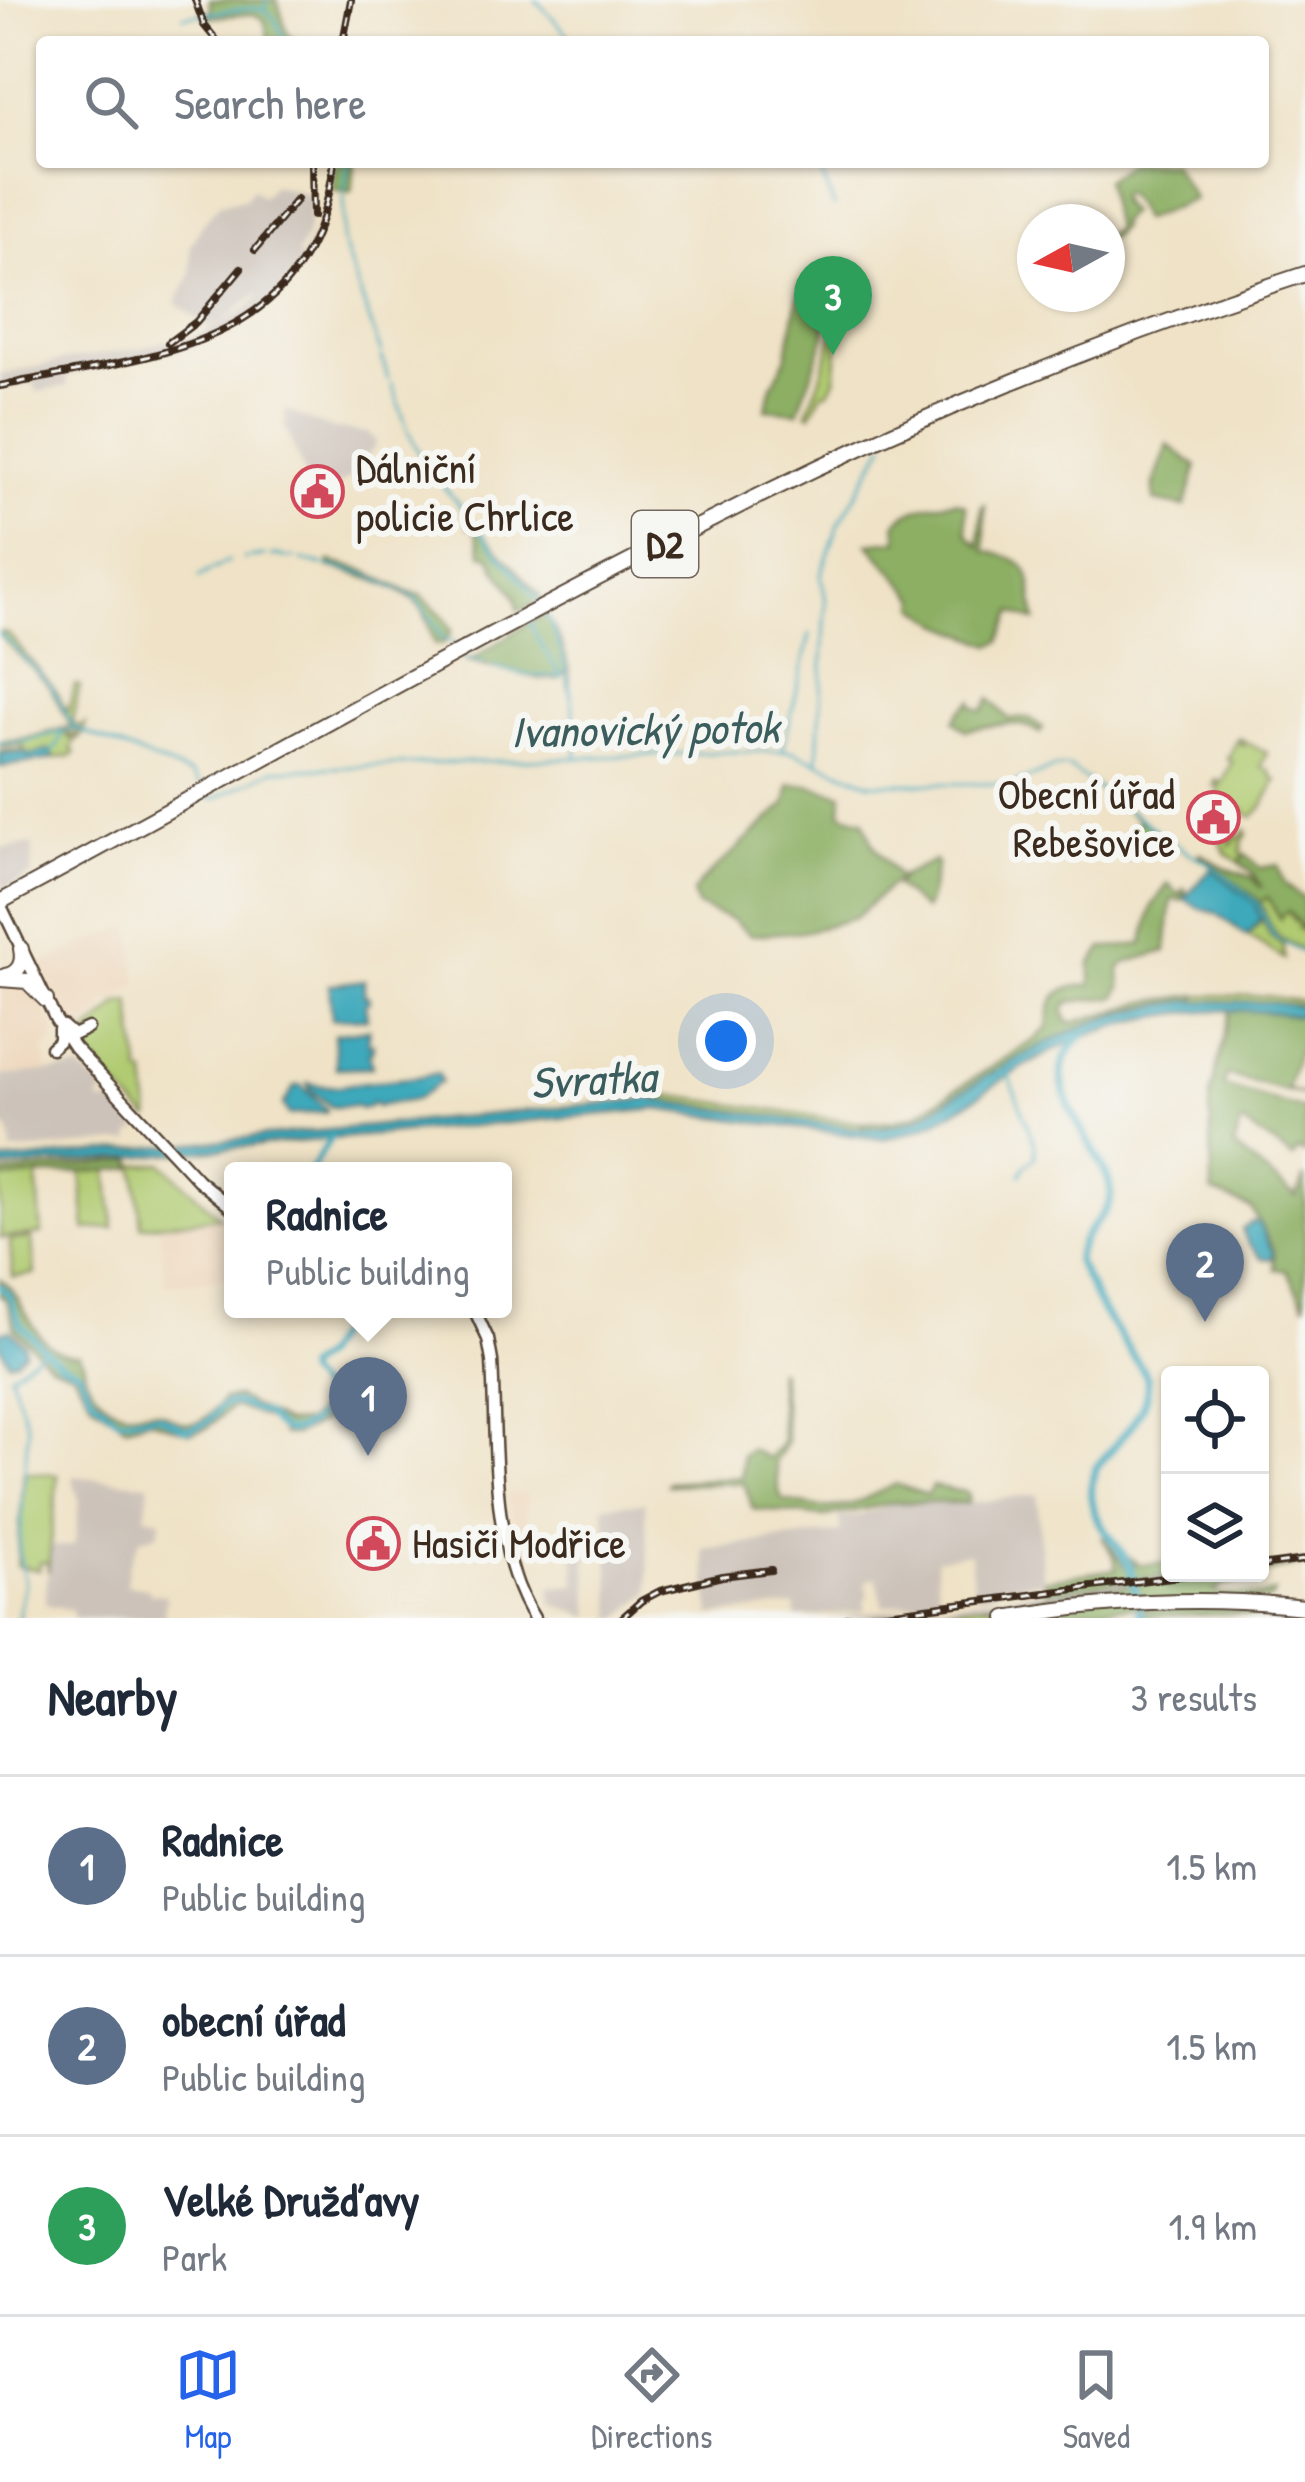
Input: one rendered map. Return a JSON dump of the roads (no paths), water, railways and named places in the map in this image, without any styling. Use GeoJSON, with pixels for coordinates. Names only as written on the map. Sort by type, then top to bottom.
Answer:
{"type":"FeatureCollection","features":[{"type":"Feature","properties":{"kind":"highway","name":"D2"},"geometry":{"type":"LineString","coordinates":[[1,904],[745,502],[1012,383],[1305,272]]}},
{"type":"Feature","properties":{"kind":"highway"},"geometry":{"type":"LineString","coordinates":[[3,977],[22,960],[21,949]]}},
{"type":"Feature","properties":{"kind":"highway"},"geometry":{"type":"LineString","coordinates":[[3,977],[31,969]]}},
{"type":"Feature","properties":{"kind":"highway"},"geometry":{"type":"LineString","coordinates":[[3,977],[25,980],[46,1000]]}},
{"type":"Feature","properties":{"kind":"highway"},"geometry":{"type":"LineString","coordinates":[[1006,1618],[1138,1605],[1291,1609]]}},
{"type":"Feature","properties":{"kind":"highway"},"geometry":{"type":"LineString","coordinates":[[1034,1618],[1138,1605]]}},
{"type":"Feature","properties":{"kind":"main road"},"geometry":{"type":"LineString","coordinates":[[1,904],[56,1020],[81,1056],[224,1202]]}},
{"type":"Feature","properties":{"kind":"main road"},"geometry":{"type":"LineString","coordinates":[[56,1020],[72,1035],[88,1028]]}},
{"type":"Feature","properties":{"kind":"main road"},"geometry":{"type":"LineString","coordinates":[[56,1020],[60,1040],[52,1050],[81,1056]]}},
{"type":"Feature","properties":{"kind":"main road"},"geometry":{"type":"LineString","coordinates":[[478,1318],[492,1361],[505,1546],[516,1584],[534,1618]]}},
{"type":"Feature","properties":{"kind":"water"},"geometry":{"type":"Polygon","coordinates":[[[47,750],[54,758],[0,767],[0,753],[29,756],[47,750]]]}},
{"type":"Feature","properties":{"kind":"water"},"geometry":{"type":"Polygon","coordinates":[[[1211,869],[1254,902],[1261,919],[1247,936],[1216,913],[1184,899],[1211,869]]]}},
{"type":"Feature","properties":{"kind":"water"},"geometry":{"type":"Polygon","coordinates":[[[364,980],[367,1018],[332,1019],[329,985],[364,980]]]}},
{"type":"Feature","properties":{"kind":"water"},"geometry":{"type":"Polygon","coordinates":[[[1189,1001],[1305,1007],[1305,1017],[1231,1010],[1122,1025],[1053,1051],[937,1121],[881,1139],[658,1109],[0,1169],[0,1162],[648,1099],[862,1129],[884,1127],[919,1118],[1070,1032],[1133,1011],[1189,1001]]]}},
{"type":"Feature","properties":{"kind":"water"},"geometry":{"type":"Polygon","coordinates":[[[368,1029],[372,1067],[336,1068],[334,1034],[368,1029]]]}},
{"type":"Feature","properties":{"kind":"water"},"geometry":{"type":"Polygon","coordinates":[[[438,1073],[441,1082],[416,1099],[377,1106],[372,1102],[360,1109],[332,1107],[308,1083],[339,1086],[438,1073]]]}},
{"type":"Feature","properties":{"kind":"water"},"geometry":{"type":"Polygon","coordinates":[[[301,1085],[326,1112],[289,1115],[283,1105],[295,1086],[301,1085]]]}},
{"type":"Feature","properties":{"kind":"water"},"geometry":{"type":"Polygon","coordinates":[[[1258,1222],[1274,1254],[1271,1259],[1262,1258],[1247,1242],[1242,1229],[1258,1222]]]}},
{"type":"Feature","properties":{"kind":"water"},"geometry":{"type":"Polygon","coordinates":[[[10,1330],[25,1350],[9,1362],[0,1346],[0,1332],[10,1330]]]}},
{"type":"Feature","properties":{"kind":"waterway"},"geometry":{"type":"LineString","coordinates":[[267,0],[265,10],[283,36]]}},
{"type":"Feature","properties":{"kind":"waterway"},"geometry":{"type":"LineString","coordinates":[[536,0],[569,36]]}},
{"type":"Feature","properties":{"kind":"waterway"},"geometry":{"type":"LineString","coordinates":[[183,16],[265,10]]}},
{"type":"Feature","properties":{"kind":"waterway"},"geometry":{"type":"LineString","coordinates":[[344,192],[347,168]]}},
{"type":"Feature","properties":{"kind":"waterway"},"geometry":{"type":"LineString","coordinates":[[819,168],[834,206]]}},
{"type":"Feature","properties":{"kind":"waterway"},"geometry":{"type":"LineString","coordinates":[[344,198],[342,242],[381,353]]}},
{"type":"Feature","properties":{"kind":"waterway"},"geometry":{"type":"LineString","coordinates":[[382,357],[388,379]]}},
{"type":"Feature","properties":{"kind":"waterway"},"geometry":{"type":"LineString","coordinates":[[392,384],[424,463],[469,517]]}},
{"type":"Feature","properties":{"kind":"waterway"},"geometry":{"type":"LineString","coordinates":[[818,760],[826,602],[821,574],[839,524],[885,444]]}},
{"type":"Feature","properties":{"kind":"waterway"},"geometry":{"type":"LineString","coordinates":[[471,520],[539,601]]}},
{"type":"Feature","properties":{"kind":"waterway"},"geometry":{"type":"LineString","coordinates":[[272,556],[278,555]]}},
{"type":"Feature","properties":{"kind":"waterway"},"geometry":{"type":"LineString","coordinates":[[256,557],[264,556]]}},
{"type":"Feature","properties":{"kind":"waterway"},"geometry":{"type":"LineString","coordinates":[[280,556],[286,557]]}},
{"type":"Feature","properties":{"kind":"waterway"},"geometry":{"type":"LineString","coordinates":[[302,560],[306,561]]}},
{"type":"Feature","properties":{"kind":"waterway"},"geometry":{"type":"LineString","coordinates":[[199,577],[228,561]]}},
{"type":"Feature","properties":{"kind":"waterway"},"geometry":{"type":"LineString","coordinates":[[315,563],[323,565]]}},
{"type":"Feature","properties":{"kind":"waterway"},"geometry":{"type":"LineString","coordinates":[[328,566],[365,574]]}},
{"type":"Feature","properties":{"kind":"waterway"},"geometry":{"type":"LineString","coordinates":[[368,575],[412,596]]}},
{"type":"Feature","properties":{"kind":"waterway"},"geometry":{"type":"LineString","coordinates":[[414,597],[443,639],[456,646]]}},
{"type":"Feature","properties":{"kind":"waterway"},"geometry":{"type":"LineString","coordinates":[[546,614],[569,683],[577,755]]}},
{"type":"Feature","properties":{"kind":"waterway"},"geometry":{"type":"LineString","coordinates":[[530,622],[562,677]]}},
{"type":"Feature","properties":{"kind":"waterway"},"geometry":{"type":"LineString","coordinates":[[0,634],[50,685],[73,726]]}},
{"type":"Feature","properties":{"kind":"waterway"},"geometry":{"type":"LineString","coordinates":[[783,750],[810,634]]}},
{"type":"Feature","properties":{"kind":"waterway"},"geometry":{"type":"LineString","coordinates":[[463,658],[485,663]]}},
{"type":"Feature","properties":{"kind":"waterway"},"geometry":{"type":"LineString","coordinates":[[493,667],[562,677]]}},
{"type":"Feature","properties":{"kind":"waterway","name":"Ivanovický potok"},"geometry":{"type":"LineString","coordinates":[[0,743],[74,728],[191,775],[200,785]]}},
{"type":"Feature","properties":{"kind":"waterway"},"geometry":{"type":"LineString","coordinates":[[49,754],[62,732]]}},
{"type":"Feature","properties":{"kind":"waterway","name":"Ivanovický potok"},"geometry":{"type":"LineString","coordinates":[[207,795],[216,798],[273,770],[724,752],[791,751],[870,783],[1013,784],[1068,767],[1241,888],[1258,904],[1274,937],[1305,954]]}},
{"type":"Feature","properties":{"kind":"waterway"},"geometry":{"type":"LineString","coordinates":[[1084,1033],[1064,1060],[1063,1087],[1107,1177],[1111,1196],[1082,1242],[1077,1262],[1102,1311],[1147,1376],[1138,1414],[1095,1469],[1091,1498],[1099,1520],[1130,1567],[1137,1600]]}},
{"type":"Feature","properties":{"kind":"waterway"},"geometry":{"type":"LineString","coordinates":[[1008,1073],[1035,1145],[1035,1157],[1021,1174]]}},
{"type":"Feature","properties":{"kind":"waterway"},"geometry":{"type":"LineString","coordinates":[[316,1162],[333,1134]]}},
{"type":"Feature","properties":{"kind":"waterway"},"geometry":{"type":"LineString","coordinates":[[0,1286],[9,1295],[20,1324],[59,1362],[79,1371],[90,1394],[118,1419],[158,1415],[187,1430],[206,1422],[228,1403],[264,1413],[285,1430],[300,1429],[313,1420],[328,1403],[305,1369],[322,1356],[338,1330],[335,1318]]}},
{"type":"Feature","properties":{"kind":"waterway"},"geometry":{"type":"LineString","coordinates":[[18,1618],[25,1583],[19,1554],[28,1427],[10,1374],[44,1349]]}},
{"type":"Feature","properties":{"kind":"waterway"},"geometry":{"type":"LineString","coordinates":[[1139,1610],[1141,1618]]}},
{"type":"Feature","properties":{"kind":"railway"},"geometry":{"type":"LineString","coordinates":[[195,0],[213,36]]}},
{"type":"Feature","properties":{"kind":"railway"},"geometry":{"type":"LineString","coordinates":[[344,36],[351,0]]}},
{"type":"Feature","properties":{"kind":"railway"},"geometry":{"type":"LineString","coordinates":[[312,168],[313,216]]}},
{"type":"Feature","properties":{"kind":"railway"},"geometry":{"type":"LineString","coordinates":[[0,386],[166,352],[215,334],[259,308],[294,273],[320,225],[333,168]]}},
{"type":"Feature","properties":{"kind":"railway"},"geometry":{"type":"LineString","coordinates":[[255,250],[297,199]]}},
{"type":"Feature","properties":{"kind":"railway"},"geometry":{"type":"LineString","coordinates":[[168,343],[196,322],[241,268]]}},
{"type":"Feature","properties":{"kind":"railway"},"geometry":{"type":"LineString","coordinates":[[1269,1565],[1305,1560]]}},
{"type":"Feature","properties":{"kind":"railway"},"geometry":{"type":"LineString","coordinates":[[622,1618],[660,1591],[771,1570]]}},
{"type":"Feature","properties":{"kind":"railway"},"geometry":{"type":"LineString","coordinates":[[847,1618],[1161,1578]]}},
{"type":"Feature","properties":{"kind":"place","name":"Velké Družďavy"},"geometry":{"type":"Point","coordinates":[833,355]}},
{"type":"Feature","properties":{"kind":"place","name":"Dálniční policie Chrlice"},"geometry":{"type":"Point","coordinates":[317,492]}},
{"type":"Feature","properties":{"kind":"place","name":"Obecní úřad Rebešovice"},"geometry":{"type":"Point","coordinates":[1214,818]}},
{"type":"Feature","properties":{"kind":"place","name":"obecní úřad"},"geometry":{"type":"Point","coordinates":[1205,1322]}},
{"type":"Feature","properties":{"kind":"place","name":"Radnice"},"geometry":{"type":"Point","coordinates":[368,1456]}},
{"type":"Feature","properties":{"kind":"place","name":"Hasiči Modřice"},"geometry":{"type":"Point","coordinates":[373,1543]}},
{"type":"Feature","properties":{"kind":"water label","name":"Svratka"},"geometry":{"type":"Point","coordinates":[593,1079]}}]}
